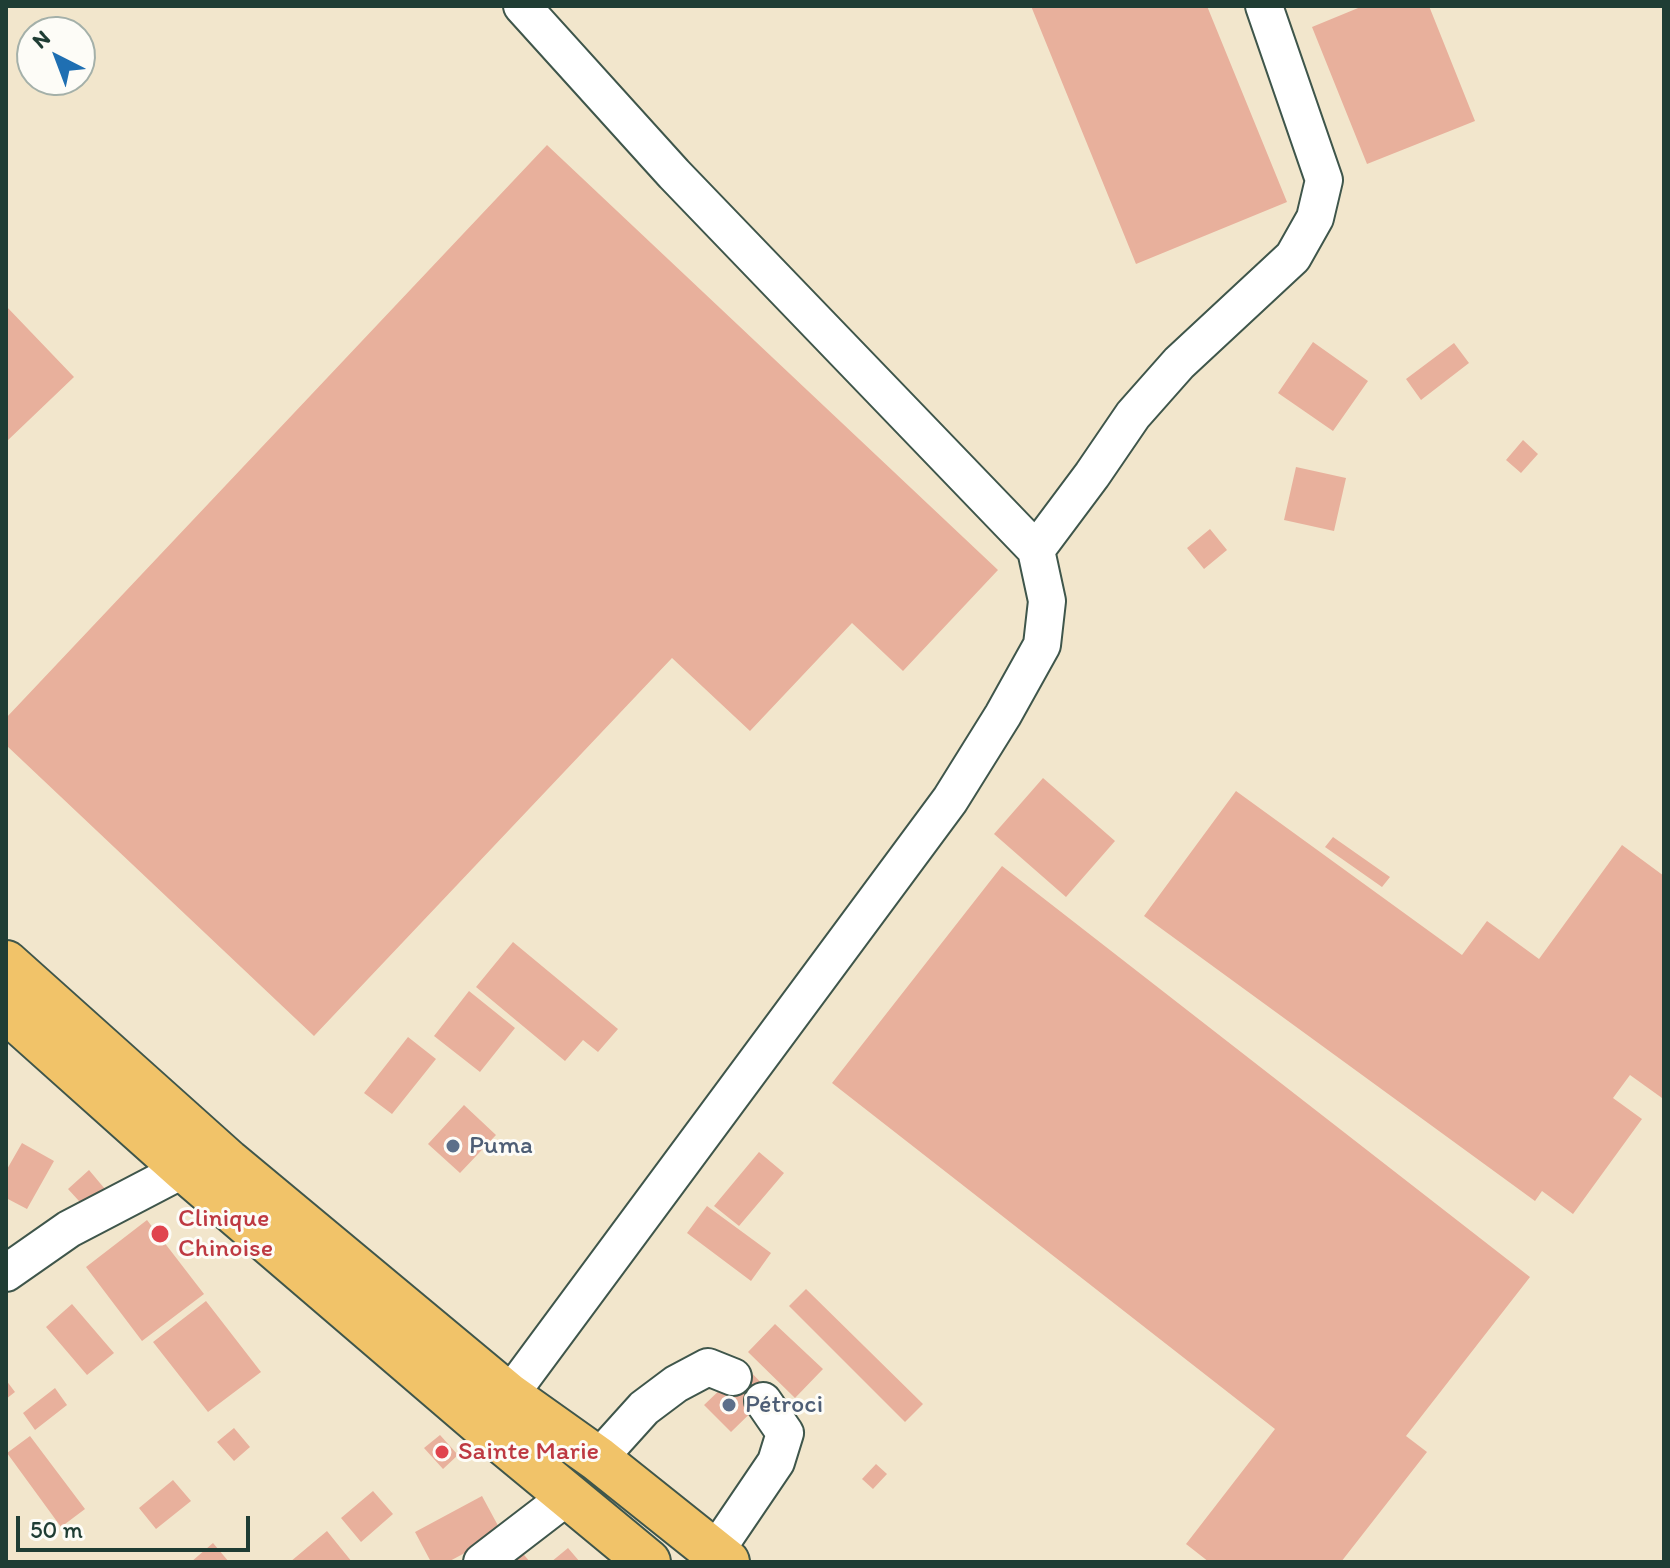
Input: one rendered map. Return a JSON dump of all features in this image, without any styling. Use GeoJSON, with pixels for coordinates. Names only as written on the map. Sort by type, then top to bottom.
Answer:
{"type":"FeatureCollection","features":[{"type":"Feature","properties":{"kind":"main road"},"geometry":{"type":"LineString","coordinates":[[6,963],[228,1162],[497,1412],[568,1496],[648,1562]]}},
{"type":"Feature","properties":{"kind":"main road"},"geometry":{"type":"LineString","coordinates":[[6,1010],[184,1169],[497,1412],[598,1459],[721,1557]]}},
{"type":"Feature","properties":{"kind":"street"},"geometry":{"type":"LineString","coordinates":[[497,1412],[950,800],[1042,645],[1047,601],[1036,550],[674,174],[522,6]]}},
{"type":"Feature","properties":{"kind":"street"},"geometry":{"type":"LineString","coordinates":[[1036,550],[1133,415],[1179,363],[1293,257],[1315,218],[1324,180],[1264,6]]}},
{"type":"Feature","properties":{"kind":"street"},"geometry":{"type":"LineString","coordinates":[[6,1273],[69,1229],[184,1169]]}},
{"type":"Feature","properties":{"kind":"street"},"geometry":{"type":"LineString","coordinates":[[598,1459],[644,1408],[676,1384],[708,1367],[733,1377]]}},
{"type":"Feature","properties":{"kind":"street"},"geometry":{"type":"LineString","coordinates":[[721,1557],[776,1462],[785,1433],[763,1401]]}},
{"type":"Feature","properties":{"kind":"street"},"geometry":{"type":"LineString","coordinates":[[482,1562],[568,1496]]}},
{"type":"Feature","properties":{"kind":"building"},"geometry":{"type":"Polygon","coordinates":[[[1031,6],[1207,6],[1287,202],[1136,264],[1031,6]]]}},
{"type":"Feature","properties":{"kind":"building"},"geometry":{"type":"Polygon","coordinates":[[[1363,6],[1429,6],[1475,121],[1367,164],[1312,27],[1363,6]]]}},
{"type":"Feature","properties":{"kind":"building"},"geometry":{"type":"Polygon","coordinates":[[[547,145],[998,570],[903,671],[852,623],[750,731],[672,658],[314,1036],[6,745],[6,718],[547,145]]]}},
{"type":"Feature","properties":{"kind":"building"},"geometry":{"type":"Polygon","coordinates":[[[6,306],[74,377],[6,442],[6,306]]]}},
{"type":"Feature","properties":{"kind":"building"},"geometry":{"type":"Polygon","coordinates":[[[1313,342],[1368,381],[1333,431],[1278,393],[1313,342]]]}},
{"type":"Feature","properties":{"kind":"building"},"geometry":{"type":"Polygon","coordinates":[[[1454,343],[1469,363],[1421,400],[1406,379],[1454,343]]]}},
{"type":"Feature","properties":{"kind":"building"},"geometry":{"type":"Polygon","coordinates":[[[1523,440],[1538,454],[1521,473],[1506,460],[1523,440]]]}},
{"type":"Feature","properties":{"kind":"building"},"geometry":{"type":"Polygon","coordinates":[[[1296,467],[1346,478],[1334,531],[1284,520],[1296,467]]]}},
{"type":"Feature","properties":{"kind":"building"},"geometry":{"type":"Polygon","coordinates":[[[1210,529],[1227,550],[1204,569],[1187,548],[1210,529]]]}},
{"type":"Feature","properties":{"kind":"building"},"geometry":{"type":"Polygon","coordinates":[[[1043,778],[1115,841],[1066,897],[994,834],[1043,778]]]}},
{"type":"Feature","properties":{"kind":"building"},"geometry":{"type":"Polygon","coordinates":[[[1236,791],[1462,955],[1487,921],[1539,959],[1622,845],[1664,876],[1664,1096],[1662,1098],[1630,1075],[1613,1098],[1642,1119],[1573,1214],[1542,1191],[1535,1201],[1144,916],[1236,791]]]}},
{"type":"Feature","properties":{"kind":"building"},"geometry":{"type":"Polygon","coordinates":[[[1333,837],[1390,877],[1382,887],[1325,847],[1333,837]]]}},
{"type":"Feature","properties":{"kind":"building"},"geometry":{"type":"Polygon","coordinates":[[[1002,866],[1530,1277],[1406,1436],[1427,1452],[1341,1562],[1209,1562],[1186,1544],[1275,1429],[832,1083],[1002,866]]]}},
{"type":"Feature","properties":{"kind":"building"},"geometry":{"type":"Polygon","coordinates":[[[513,942],[618,1029],[598,1052],[583,1040],[565,1061],[476,987],[513,942]]]}},
{"type":"Feature","properties":{"kind":"building"},"geometry":{"type":"Polygon","coordinates":[[[469,991],[515,1028],[480,1072],[434,1036],[469,991]]]}},
{"type":"Feature","properties":{"kind":"building"},"geometry":{"type":"Polygon","coordinates":[[[408,1037],[436,1059],[392,1114],[364,1093],[408,1037]]]}},
{"type":"Feature","properties":{"kind":"building"},"geometry":{"type":"Polygon","coordinates":[[[464,1105],[496,1135],[460,1173],[428,1144],[464,1105]]]}},
{"type":"Feature","properties":{"kind":"building"},"geometry":{"type":"Polygon","coordinates":[[[22,1143],[54,1161],[27,1209],[6,1198],[6,1171],[22,1143]]]}},
{"type":"Feature","properties":{"kind":"building"},"geometry":{"type":"Polygon","coordinates":[[[759,1152],[784,1173],[739,1226],[714,1206],[759,1152]]]}},
{"type":"Feature","properties":{"kind":"building"},"geometry":{"type":"Polygon","coordinates":[[[89,1170],[110,1195],[90,1213],[68,1189],[89,1170]]]}},
{"type":"Feature","properties":{"kind":"building"},"geometry":{"type":"Polygon","coordinates":[[[707,1206],[771,1253],[751,1281],[687,1233],[707,1206]]]}},
{"type":"Feature","properties":{"kind":"building"},"geometry":{"type":"Polygon","coordinates":[[[147,1220],[204,1294],[142,1341],[86,1267],[147,1220]]]}},
{"type":"Feature","properties":{"kind":"building"},"geometry":{"type":"Polygon","coordinates":[[[806,1289],[923,1404],[905,1422],[789,1306],[806,1289]]]}},
{"type":"Feature","properties":{"kind":"building"},"geometry":{"type":"Polygon","coordinates":[[[206,1301],[261,1372],[208,1412],[153,1342],[206,1301]]]}},
{"type":"Feature","properties":{"kind":"building"},"geometry":{"type":"Polygon","coordinates":[[[72,1304],[114,1353],[87,1375],[46,1327],[72,1304]]]}},
{"type":"Feature","properties":{"kind":"building"},"geometry":{"type":"Polygon","coordinates":[[[775,1324],[823,1369],[795,1398],[748,1352],[775,1324]]]}},
{"type":"Feature","properties":{"kind":"building"},"geometry":{"type":"Polygon","coordinates":[[[745,1366],[771,1393],[731,1432],[704,1405],[745,1366]]]}},
{"type":"Feature","properties":{"kind":"building"},"geometry":{"type":"Polygon","coordinates":[[[6,1380],[15,1392],[6,1399],[6,1380]]]}},
{"type":"Feature","properties":{"kind":"building"},"geometry":{"type":"Polygon","coordinates":[[[55,1388],[67,1405],[35,1430],[23,1413],[55,1388]]]}},
{"type":"Feature","properties":{"kind":"building"},"geometry":{"type":"Polygon","coordinates":[[[234,1428],[250,1447],[234,1461],[217,1442],[234,1428]]]}},
{"type":"Feature","properties":{"kind":"building"},"geometry":{"type":"Polygon","coordinates":[[[440,1435],[458,1455],[443,1469],[424,1448],[440,1435]]]}},
{"type":"Feature","properties":{"kind":"building"},"geometry":{"type":"Polygon","coordinates":[[[30,1436],[85,1509],[61,1527],[7,1453],[30,1436]]]}},
{"type":"Feature","properties":{"kind":"building"},"geometry":{"type":"Polygon","coordinates":[[[876,1464],[887,1474],[873,1489],[862,1479],[876,1464]]]}},
{"type":"Feature","properties":{"kind":"building"},"geometry":{"type":"Polygon","coordinates":[[[173,1480],[191,1501],[156,1529],[139,1508],[173,1480]]]}},
{"type":"Feature","properties":{"kind":"building"},"geometry":{"type":"Polygon","coordinates":[[[373,1491],[393,1514],[361,1542],[341,1518],[373,1491]]]}},
{"type":"Feature","properties":{"kind":"building"},"geometry":{"type":"Polygon","coordinates":[[[482,1496],[502,1533],[448,1562],[431,1562],[415,1532],[482,1496]]]}},
{"type":"Feature","properties":{"kind":"building"},"geometry":{"type":"Polygon","coordinates":[[[327,1531],[352,1562],[290,1562],[327,1531]]]}},
{"type":"Feature","properties":{"kind":"building"},"geometry":{"type":"Polygon","coordinates":[[[213,1543],[229,1562],[191,1562],[213,1543]]]}},
{"type":"Feature","properties":{"kind":"building"},"geometry":{"type":"Polygon","coordinates":[[[568,1548],[580,1562],[551,1562],[568,1548]]]}},
{"type":"Feature","properties":{"kind":"building"},"geometry":{"type":"Polygon","coordinates":[[[520,1550],[530,1562],[504,1562],[520,1550]]]}},
{"type":"Feature","properties":{"kind":"place","name":"Puma"},"geometry":{"type":"Point","coordinates":[453,1146]}},
{"type":"Feature","properties":{"kind":"place","name":"Clinique Chinoise"},"geometry":{"type":"Point","coordinates":[160,1234]}},
{"type":"Feature","properties":{"kind":"place","name":"Pétroci"},"geometry":{"type":"Point","coordinates":[729,1405]}},
{"type":"Feature","properties":{"kind":"place","name":"Sainte Marie"},"geometry":{"type":"Point","coordinates":[442,1452]}}]}
